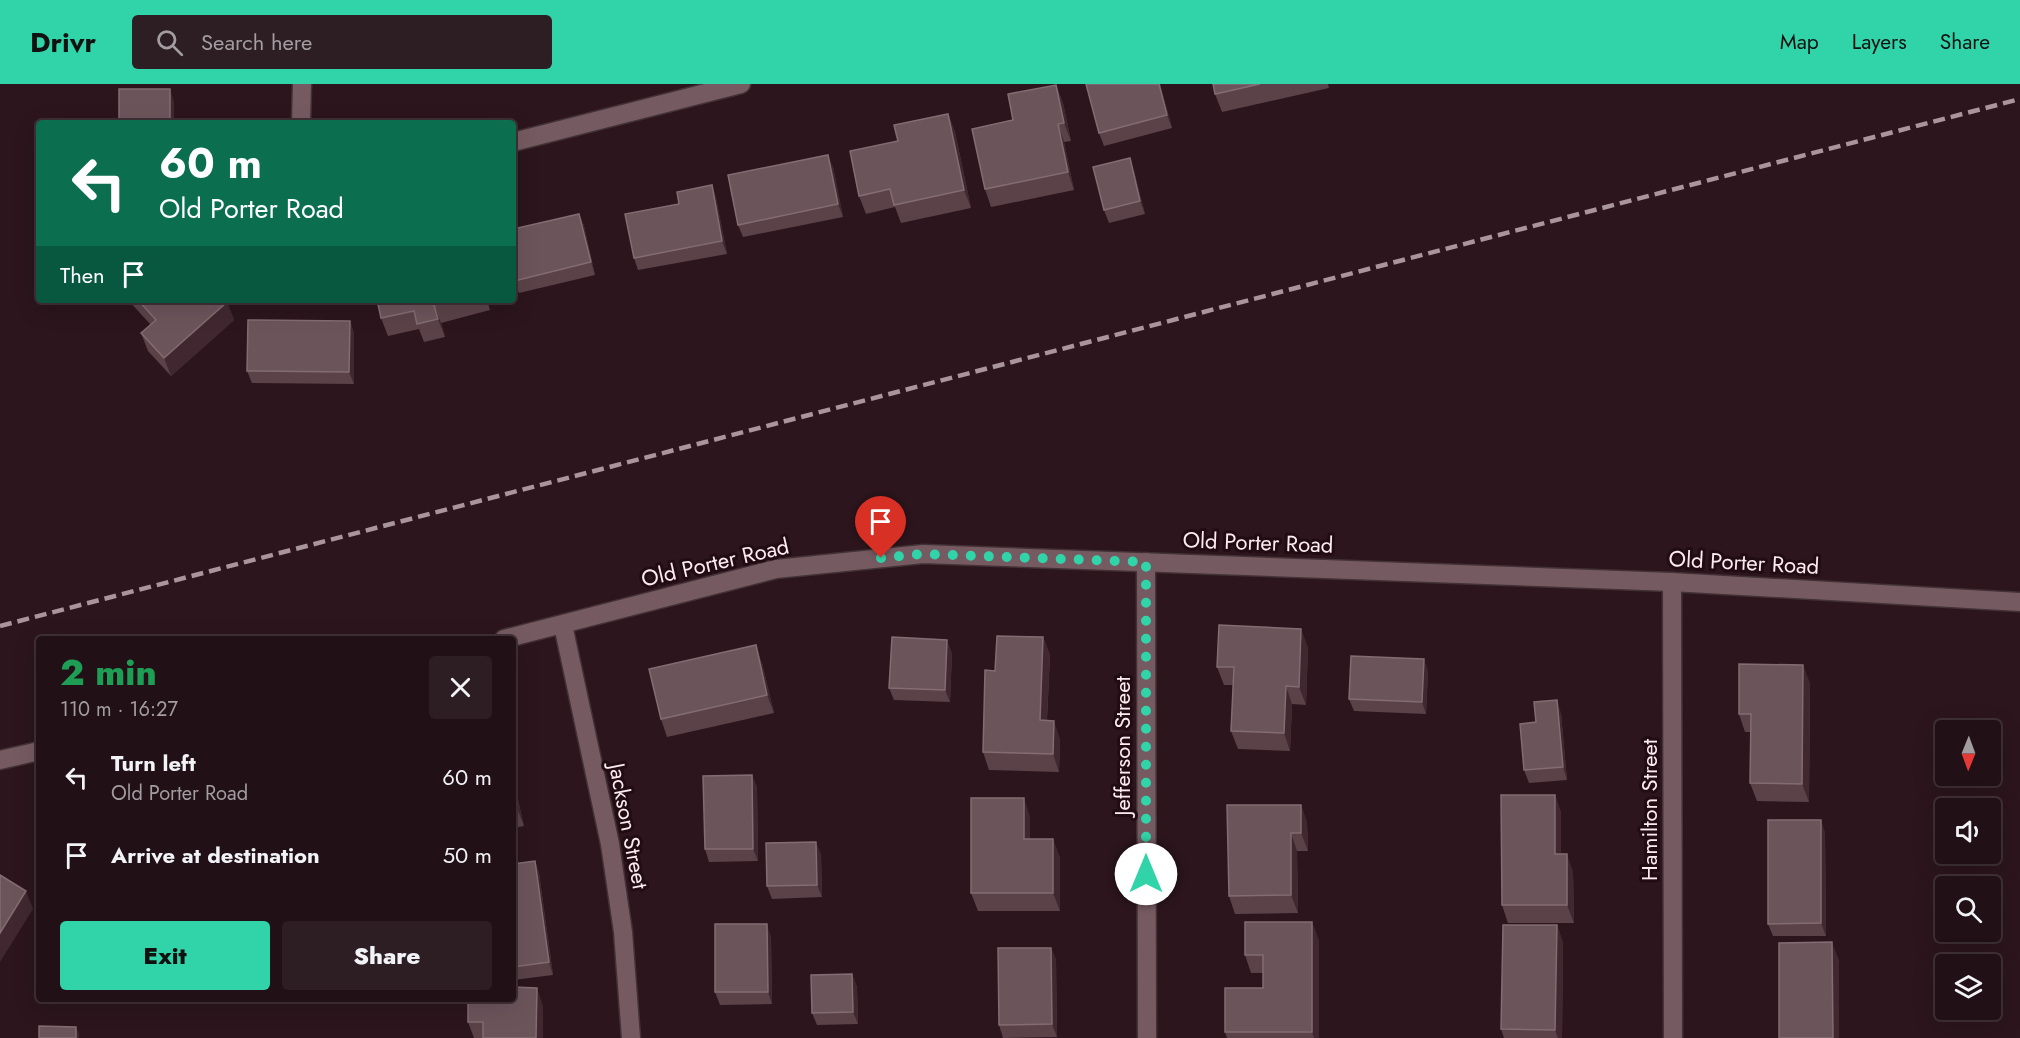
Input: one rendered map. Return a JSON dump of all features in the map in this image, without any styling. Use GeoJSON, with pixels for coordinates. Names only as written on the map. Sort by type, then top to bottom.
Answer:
{"type":"FeatureCollection","features":[{"type":"Feature","properties":{"kind":"street"},"geometry":{"type":"LineString","coordinates":[[301,120],[302,84]]}},
{"type":"Feature","properties":{"kind":"street"},"geometry":{"type":"LineString","coordinates":[[516,141],[741,84]]}},
{"type":"Feature","properties":{"kind":"street","name":"Old Porter Road"},"geometry":{"type":"LineString","coordinates":[[516,636],[776,569],[923,554],[1672,582],[2020,602]]}},
{"type":"Feature","properties":{"kind":"street","name":"Jefferson Street"},"geometry":{"type":"LineString","coordinates":[[1146,562],[1147,1038]]}},
{"type":"Feature","properties":{"kind":"street","name":"Hamilton Street"},"geometry":{"type":"LineString","coordinates":[[1672,582],[1673,1038]]}},
{"type":"Feature","properties":{"kind":"street","name":"Jackson Street"},"geometry":{"type":"LineString","coordinates":[[563,625],[610,844],[623,932],[631,1038]]}},
{"type":"Feature","properties":{"kind":"street"},"geometry":{"type":"LineString","coordinates":[[0,760],[36,752]]}},
{"type":"Feature","properties":{"kind":"building"},"geometry":{"type":"Polygon","coordinates":[[[1086,84],[1159,84],[1167,115],[1099,133],[1086,84]]]}},
{"type":"Feature","properties":{"kind":"building"},"geometry":{"type":"Polygon","coordinates":[[[1213,84],[1260,84],[1215,94],[1213,84]]]}},
{"type":"Feature","properties":{"kind":"building"},"geometry":{"type":"Polygon","coordinates":[[[1056,85],[1064,123],[1058,124],[1068,172],[985,189],[972,129],[1013,120],[1008,94],[1056,85]]]}},
{"type":"Feature","properties":{"kind":"building"},"geometry":{"type":"Polygon","coordinates":[[[119,89],[170,89],[170,120],[119,120],[119,89]]]}},
{"type":"Feature","properties":{"kind":"building"},"geometry":{"type":"Polygon","coordinates":[[[948,114],[964,190],[894,205],[890,189],[859,196],[850,151],[898,141],[894,125],[948,114]]]}},
{"type":"Feature","properties":{"kind":"building"},"geometry":{"type":"Polygon","coordinates":[[[828,155],[838,204],[738,225],[728,175],[828,155]]]}},
{"type":"Feature","properties":{"kind":"building"},"geometry":{"type":"Polygon","coordinates":[[[1130,158],[1140,201],[1104,210],[1093,167],[1130,158]]]}},
{"type":"Feature","properties":{"kind":"building"},"geometry":{"type":"Polygon","coordinates":[[[712,185],[722,241],[634,258],[625,214],[679,204],[677,192],[712,185]]]}},
{"type":"Feature","properties":{"kind":"building"},"geometry":{"type":"Polygon","coordinates":[[[579,214],[591,262],[516,281],[516,228],[579,214]]]}},
{"type":"Feature","properties":{"kind":"building"},"geometry":{"type":"Polygon","coordinates":[[[141,303],[226,303],[164,358],[141,333],[156,320],[141,303]]]}},
{"type":"Feature","properties":{"kind":"building"},"geometry":{"type":"Polygon","coordinates":[[[378,303],[441,303],[434,305],[438,319],[417,324],[414,311],[381,318],[378,303]]]}},
{"type":"Feature","properties":{"kind":"building"},"geometry":{"type":"Polygon","coordinates":[[[248,320],[350,321],[349,372],[247,371],[248,320]]]}},
{"type":"Feature","properties":{"kind":"building"},"geometry":{"type":"Polygon","coordinates":[[[1219,625],[1301,629],[1299,687],[1286,686],[1284,733],[1231,731],[1234,667],[1217,667],[1219,625]]]}},
{"type":"Feature","properties":{"kind":"building"},"geometry":{"type":"Polygon","coordinates":[[[997,636],[1043,637],[1040,720],[1054,721],[1053,754],[983,752],[985,670],[995,671],[997,636]]]}},
{"type":"Feature","properties":{"kind":"building"},"geometry":{"type":"Polygon","coordinates":[[[892,637],[947,640],[945,690],[889,688],[892,637]]]}},
{"type":"Feature","properties":{"kind":"building"},"geometry":{"type":"Polygon","coordinates":[[[756,645],[767,695],[661,719],[649,669],[756,645]]]}},
{"type":"Feature","properties":{"kind":"building"},"geometry":{"type":"Polygon","coordinates":[[[1351,656],[1424,659],[1422,702],[1349,699],[1351,656]]]}},
{"type":"Feature","properties":{"kind":"building"},"geometry":{"type":"Polygon","coordinates":[[[1739,664],[1803,665],[1802,784],[1750,783],[1751,714],[1739,714],[1739,664]]]}},
{"type":"Feature","properties":{"kind":"building"},"geometry":{"type":"Polygon","coordinates":[[[1557,700],[1563,767],[1524,770],[1520,724],[1536,722],[1534,702],[1557,700]]]}},
{"type":"Feature","properties":{"kind":"building"},"geometry":{"type":"Polygon","coordinates":[[[752,775],[753,849],[705,849],[703,776],[752,775]]]}},
{"type":"Feature","properties":{"kind":"building"},"geometry":{"type":"Polygon","coordinates":[[[1501,795],[1555,795],[1555,854],[1567,854],[1567,905],[1502,905],[1501,795]]]}},
{"type":"Feature","properties":{"kind":"building"},"geometry":{"type":"Polygon","coordinates":[[[971,798],[1024,798],[1024,839],[1053,839],[1053,893],[971,893],[971,798]]]}},
{"type":"Feature","properties":{"kind":"building"},"geometry":{"type":"Polygon","coordinates":[[[1227,805],[1301,805],[1301,833],[1291,833],[1291,895],[1229,896],[1227,805]]]}},
{"type":"Feature","properties":{"kind":"building"},"geometry":{"type":"Polygon","coordinates":[[[1768,820],[1821,820],[1821,923],[1768,924],[1768,820]]]}},
{"type":"Feature","properties":{"kind":"building"},"geometry":{"type":"Polygon","coordinates":[[[816,842],[817,885],[767,886],[766,843],[816,842]]]}},
{"type":"Feature","properties":{"kind":"building"},"geometry":{"type":"Polygon","coordinates":[[[535,861],[549,962],[516,967],[516,864],[535,861]]]}},
{"type":"Feature","properties":{"kind":"building"},"geometry":{"type":"Polygon","coordinates":[[[0,875],[26,891],[0,933],[0,875]]]}},
{"type":"Feature","properties":{"kind":"building"},"geometry":{"type":"Polygon","coordinates":[[[1245,922],[1312,922],[1312,1032],[1225,1032],[1225,988],[1263,988],[1263,955],[1245,955],[1245,922]]]}},
{"type":"Feature","properties":{"kind":"building"},"geometry":{"type":"Polygon","coordinates":[[[715,924],[767,924],[768,992],[715,992],[715,924]]]}},
{"type":"Feature","properties":{"kind":"building"},"geometry":{"type":"Polygon","coordinates":[[[1503,925],[1557,925],[1555,1030],[1501,1029],[1503,925]]]}},
{"type":"Feature","properties":{"kind":"building"},"geometry":{"type":"Polygon","coordinates":[[[1832,942],[1833,1038],[1779,1038],[1779,943],[1832,942]]]}},
{"type":"Feature","properties":{"kind":"building"},"geometry":{"type":"Polygon","coordinates":[[[998,948],[1051,948],[1052,1024],[999,1025],[998,948]]]}},
{"type":"Feature","properties":{"kind":"building"},"geometry":{"type":"Polygon","coordinates":[[[852,974],[853,1012],[812,1013],[811,975],[852,974]]]}},
{"type":"Feature","properties":{"kind":"building"},"geometry":{"type":"Polygon","coordinates":[[[516,987],[537,988],[536,1038],[483,1038],[483,1022],[468,1022],[468,1002],[516,1002],[516,987]]]}},
{"type":"Feature","properties":{"kind":"building"},"geometry":{"type":"Polygon","coordinates":[[[39,1026],[76,1027],[76,1038],[39,1038],[39,1026]]]}},
{"type":"Feature","properties":{"kind":"railway"},"geometry":{"type":"LineString","coordinates":[[0,626],[2020,99]]}},
{"type":"Feature","properties":{"kind":"route"},"geometry":{"type":"LineString","coordinates":[[881,558],[923,554],[1146,562],[1146,874]]}}]}
